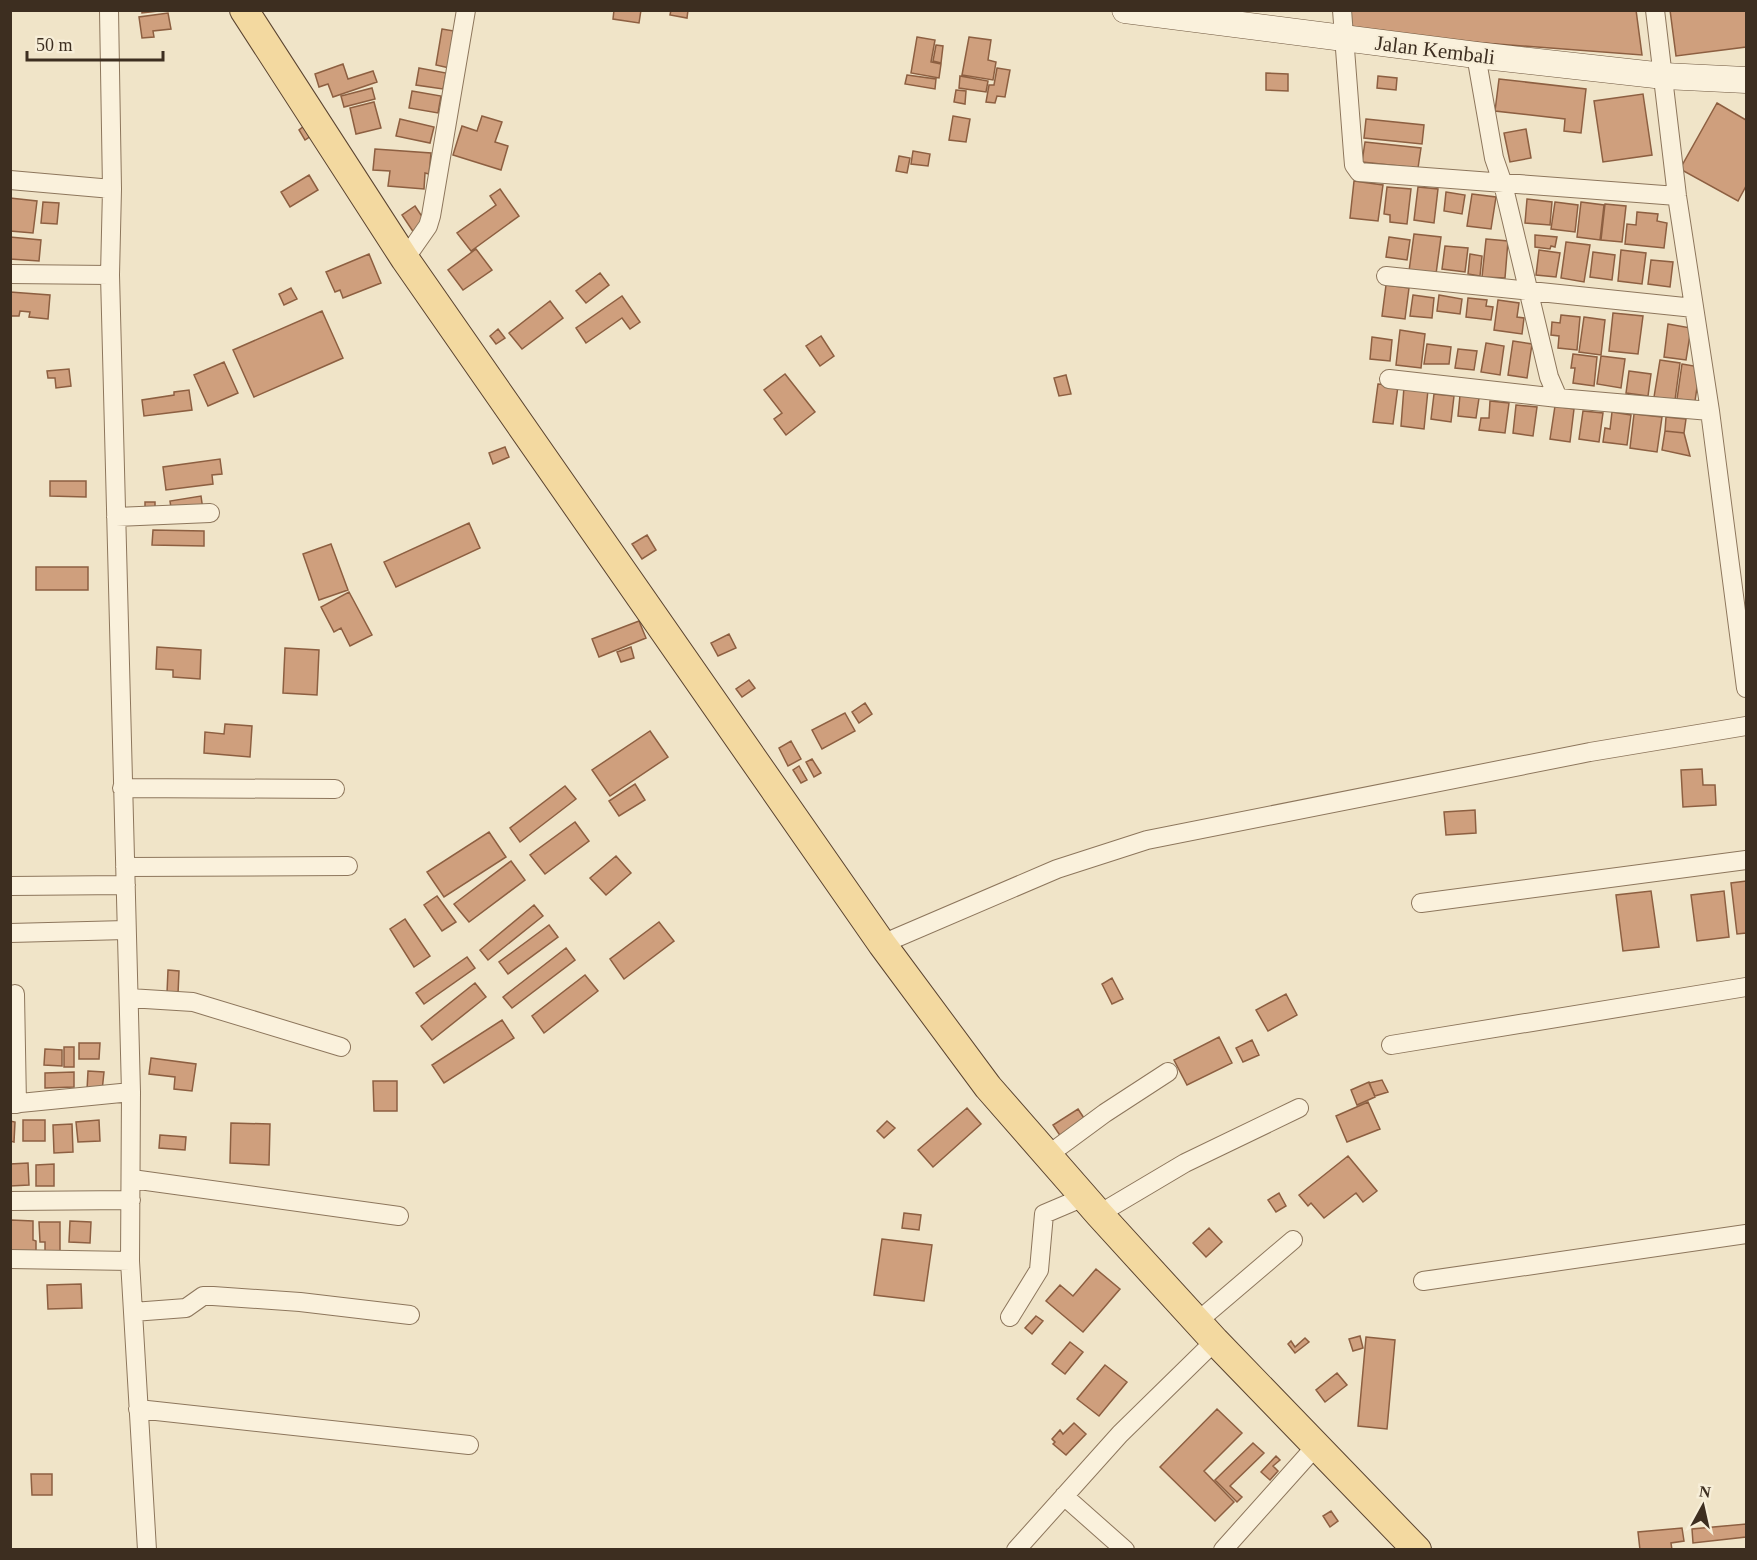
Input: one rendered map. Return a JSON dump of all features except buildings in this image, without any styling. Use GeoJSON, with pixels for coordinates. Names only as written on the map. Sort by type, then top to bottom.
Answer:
{"type":"FeatureCollection","features":[{"type":"Feature","properties":{"kind":"main road"},"geometry":{"type":"LineString","coordinates":[[244,10],[405,259],[882,944],[988,1087],[1091,1206],[1206,1331],[1417,1550]]}},
{"type":"Feature","properties":{"kind":"street"},"geometry":{"type":"LineString","coordinates":[[109,10],[112,189],[110,275],[131,1092],[130,1261],[147,1550]]}},
{"type":"Feature","properties":{"kind":"street"},"geometry":{"type":"LineString","coordinates":[[405,259],[428,226],[431,216],[466,10]]}},
{"type":"Feature","properties":{"kind":"street","name":"Jalan Kembali"},"geometry":{"type":"LineString","coordinates":[[1125,10],[1476,55],[1665,76],[1746,80]]}},
{"type":"Feature","properties":{"kind":"street"},"geometry":{"type":"LineString","coordinates":[[1342,10],[1354,165],[1359,172],[1677,196]]}},
{"type":"Feature","properties":{"kind":"street"},"geometry":{"type":"LineString","coordinates":[[1655,10],[1665,76],[1677,196],[1710,411],[1746,688]]}},
{"type":"Feature","properties":{"kind":"street"},"geometry":{"type":"LineString","coordinates":[[1476,55],[1494,158],[1503,184],[1549,377],[1558,398]]}},
{"type":"Feature","properties":{"kind":"street"},"geometry":{"type":"LineString","coordinates":[[10,180],[112,189]]}},
{"type":"Feature","properties":{"kind":"street"},"geometry":{"type":"LineString","coordinates":[[10,274],[110,275]]}},
{"type":"Feature","properties":{"kind":"street"},"geometry":{"type":"LineString","coordinates":[[1386,276],[1694,308]]}},
{"type":"Feature","properties":{"kind":"street"},"geometry":{"type":"LineString","coordinates":[[1389,379],[1558,398],[1710,411]]}},
{"type":"Feature","properties":{"kind":"street"},"geometry":{"type":"LineString","coordinates":[[116,517],[210,513]]}},
{"type":"Feature","properties":{"kind":"street"},"geometry":{"type":"LineString","coordinates":[[882,944],[1057,869],[1147,840],[1590,752],[1746,726]]}},
{"type":"Feature","properties":{"kind":"street"},"geometry":{"type":"LineString","coordinates":[[122,788],[335,789]]}},
{"type":"Feature","properties":{"kind":"street"},"geometry":{"type":"LineString","coordinates":[[1421,903],[1746,860]]}},
{"type":"Feature","properties":{"kind":"street"},"geometry":{"type":"LineString","coordinates":[[10,886],[125,876],[348,866]]}},
{"type":"Feature","properties":{"kind":"street"},"geometry":{"type":"LineString","coordinates":[[10,933],[126,930]]}},
{"type":"Feature","properties":{"kind":"street"},"geometry":{"type":"LineString","coordinates":[[1391,1045],[1746,987]]}},
{"type":"Feature","properties":{"kind":"street"},"geometry":{"type":"LineString","coordinates":[[15,994],[14,1104],[131,1092]]}},
{"type":"Feature","properties":{"kind":"street"},"geometry":{"type":"LineString","coordinates":[[129,998],[193,1002],[342,1047]]}},
{"type":"Feature","properties":{"kind":"street"},"geometry":{"type":"LineString","coordinates":[[1048,1155],[1105,1113],[1168,1072]]}},
{"type":"Feature","properties":{"kind":"street"},"geometry":{"type":"LineString","coordinates":[[1010,1317],[1039,1270],[1044,1214],[1091,1206],[1299,1108]]}},
{"type":"Feature","properties":{"kind":"street"},"geometry":{"type":"LineString","coordinates":[[132,1179],[399,1216]]}},
{"type":"Feature","properties":{"kind":"street"},"geometry":{"type":"LineString","coordinates":[[10,1201],[131,1200]]}},
{"type":"Feature","properties":{"kind":"street"},"geometry":{"type":"LineString","coordinates":[[1423,1281],[1746,1234]]}},
{"type":"Feature","properties":{"kind":"street"},"geometry":{"type":"LineString","coordinates":[[1016,1550],[1120,1434],[1206,1331],[1293,1240]]}},
{"type":"Feature","properties":{"kind":"street"},"geometry":{"type":"LineString","coordinates":[[10,1259],[130,1261]]}},
{"type":"Feature","properties":{"kind":"street"},"geometry":{"type":"LineString","coordinates":[[133,1312],[186,1308],[203,1296],[213,1296],[300,1302],[410,1315]]}},
{"type":"Feature","properties":{"kind":"street"},"geometry":{"type":"LineString","coordinates":[[138,1409],[469,1445]]}},
{"type":"Feature","properties":{"kind":"street"},"geometry":{"type":"LineString","coordinates":[[1223,1550],[1316,1446]]}},
{"type":"Feature","properties":{"kind":"street"},"geometry":{"type":"LineString","coordinates":[[1064,1496],[1125,1550]]}}]}
